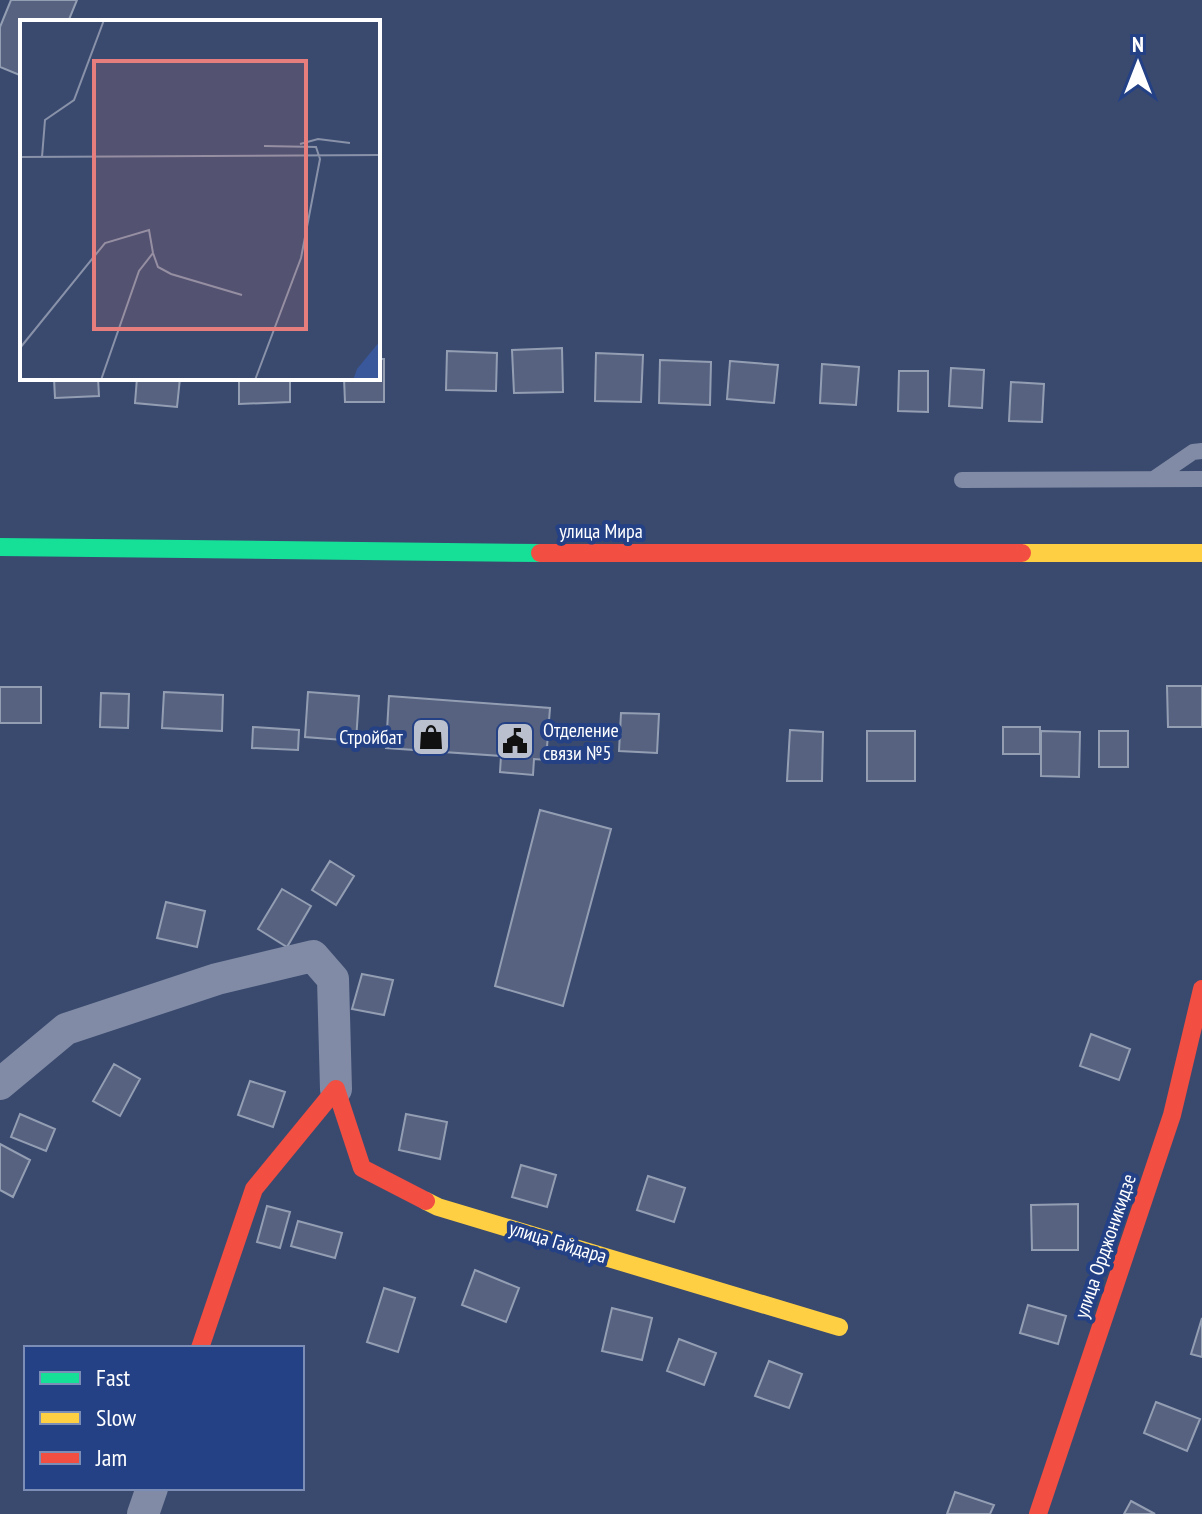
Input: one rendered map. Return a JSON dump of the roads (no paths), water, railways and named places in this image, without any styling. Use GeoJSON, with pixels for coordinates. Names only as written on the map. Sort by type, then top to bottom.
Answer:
{"type":"FeatureCollection","features":[{"type":"Feature","properties":{"kind":"street","name":"улица Мира"},"geometry":{"type":"LineString","coordinates":[[0,547],[564,553],[1202,553]]}},
{"type":"Feature","properties":{"kind":"street","name":"улица Гайдара"},"geometry":{"type":"LineString","coordinates":[[0,1084],[66,1029],[217,979],[313,956],[333,979],[336,1089],[362,1168],[438,1207],[839,1327]]}},
{"type":"Feature","properties":{"kind":"street","name":"улица Орджоникидзе"},"geometry":{"type":"LineString","coordinates":[[1038,1514],[1172,1115],[1202,989]]}},
{"type":"Feature","properties":{"kind":"street"},"geometry":{"type":"LineString","coordinates":[[201,1346],[254,1189],[336,1089]]}},
{"type":"Feature","properties":{"kind":"street"},"geometry":{"type":"LineString","coordinates":[[143,1514],[151,1490]]}},
{"type":"Feature","properties":{"kind":"lane"},"geometry":{"type":"LineString","coordinates":[[1153,479],[1193,452],[1202,451]]}},
{"type":"Feature","properties":{"kind":"lane"},"geometry":{"type":"LineString","coordinates":[[962,480],[1202,479]]}},
{"type":"Feature","properties":{"kind":"place","name":"Стройбат"},"geometry":{"type":"Point","coordinates":[431,737]}},
{"type":"Feature","properties":{"kind":"place","name":"Отделение связи №5"},"geometry":{"type":"Point","coordinates":[515,741]}}]}
